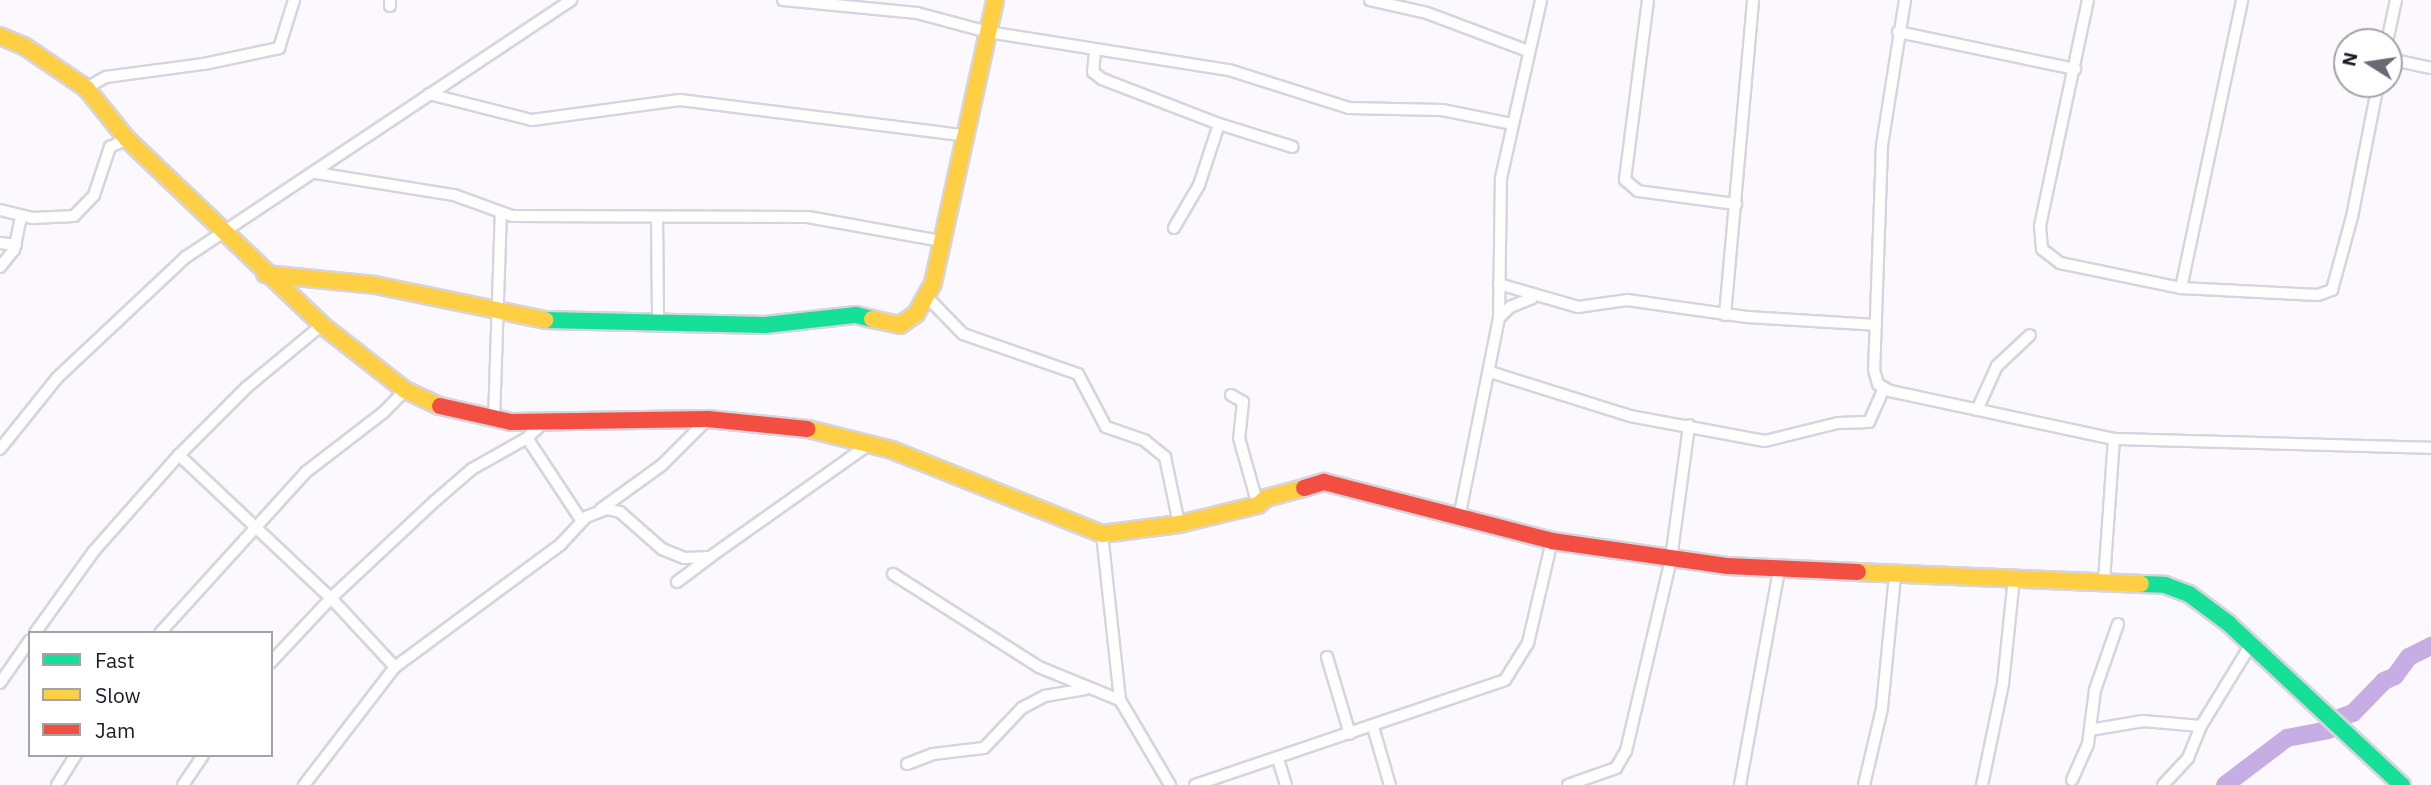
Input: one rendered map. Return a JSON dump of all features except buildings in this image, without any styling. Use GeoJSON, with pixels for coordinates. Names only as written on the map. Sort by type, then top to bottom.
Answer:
{"type":"FeatureCollection","features":[{"type":"Feature","properties":{"kind":"street"},"geometry":{"type":"LineString","coordinates":[[86,88],[106,77],[204,65],[279,48],[293,0]]}},
{"type":"Feature","properties":{"kind":"street"},"geometry":{"type":"LineString","coordinates":[[0,449],[57,378],[186,257],[316,173],[571,0]]}},
{"type":"Feature","properties":{"kind":"street"},"geometry":{"type":"LineString","coordinates":[[783,0],[917,13],[988,32],[1095,51],[1229,70],[1349,108],[1441,110],[1512,124]]}},
{"type":"Feature","properties":{"kind":"street"},"geometry":{"type":"LineString","coordinates":[[265,274],[375,285],[466,303],[501,315],[765,325],[856,315],[896,325],[916,314],[927,297],[942,242],[963,135],[995,0]]}},
{"type":"Feature","properties":{"kind":"street"},"geometry":{"type":"LineString","coordinates":[[1370,0],[1427,13],[1528,51]]}},
{"type":"Feature","properties":{"kind":"street"},"geometry":{"type":"LineString","coordinates":[[1427,13],[1430,0]]}},
{"type":"Feature","properties":{"kind":"street"},"geometry":{"type":"LineString","coordinates":[[1459,518],[1499,318],[1500,195],[1512,124],[1541,0]]}},
{"type":"Feature","properties":{"kind":"street"},"geometry":{"type":"LineString","coordinates":[[1648,0],[1625,180],[1638,191],[1736,204]]}},
{"type":"Feature","properties":{"kind":"street"},"geometry":{"type":"LineString","coordinates":[[1725,315],[1753,0]]}},
{"type":"Feature","properties":{"kind":"street"},"geometry":{"type":"LineString","coordinates":[[1905,0],[1882,145],[1875,378],[1884,389],[2114,439],[2431,448]]}},
{"type":"Feature","properties":{"kind":"street"},"geometry":{"type":"LineString","coordinates":[[2088,0],[2040,226],[2042,249],[2060,263],[2181,288],[2318,295],[2332,290],[2349,229],[2375,98]]}},
{"type":"Feature","properties":{"kind":"street"},"geometry":{"type":"LineString","coordinates":[[2181,288],[2242,0]]}},
{"type":"Feature","properties":{"kind":"street"},"geometry":{"type":"LineString","coordinates":[[2389,28],[2396,0]]}},
{"type":"Feature","properties":{"kind":"street"},"geometry":{"type":"LineString","coordinates":[[1898,32],[2075,69]]}},
{"type":"Feature","properties":{"kind":"street"},"geometry":{"type":"LineString","coordinates":[[0,36],[32,51],[86,88],[127,139],[265,274],[322,325],[405,390],[445,409],[494,420],[544,422],[708,419],[798,426],[871,443],[1102,534],[1179,524],[1258,505],[1266,498],[1324,482],[1552,541],[1671,559],[1779,570],[2104,581],[2180,589],[2251,644],[2402,785]]}},
{"type":"Feature","properties":{"kind":"street"},"geometry":{"type":"LineString","coordinates":[[1095,51],[1093,72],[1102,79],[1219,124],[1293,147]]}},
{"type":"Feature","properties":{"kind":"street"},"geometry":{"type":"LineString","coordinates":[[2403,63],[2431,68]]}},
{"type":"Feature","properties":{"kind":"street"},"geometry":{"type":"LineString","coordinates":[[429,94],[532,120],[680,100],[963,135]]}},
{"type":"Feature","properties":{"kind":"street"},"geometry":{"type":"LineString","coordinates":[[1174,228],[1199,185],[1219,124]]}},
{"type":"Feature","properties":{"kind":"street"},"geometry":{"type":"LineString","coordinates":[[0,210],[21,216],[74,216],[94,195],[110,147],[127,139]]}},
{"type":"Feature","properties":{"kind":"street"},"geometry":{"type":"LineString","coordinates":[[316,173],[454,195],[501,215],[808,217],[942,242]]}},
{"type":"Feature","properties":{"kind":"street"},"geometry":{"type":"LineString","coordinates":[[494,420],[501,315],[501,215]]}},
{"type":"Feature","properties":{"kind":"street"},"geometry":{"type":"LineString","coordinates":[[0,267],[16,245],[21,216]]}},
{"type":"Feature","properties":{"kind":"street"},"geometry":{"type":"LineString","coordinates":[[657,218],[657,322]]}},
{"type":"Feature","properties":{"kind":"street"},"geometry":{"type":"LineString","coordinates":[[0,243],[16,245]]}},
{"type":"Feature","properties":{"kind":"street"},"geometry":{"type":"LineString","coordinates":[[1499,284],[1578,307],[1627,300],[1725,315],[1876,325]]}},
{"type":"Feature","properties":{"kind":"street"},"geometry":{"type":"LineString","coordinates":[[1499,318],[1521,300],[1538,296]]}},
{"type":"Feature","properties":{"kind":"street"},"geometry":{"type":"LineString","coordinates":[[927,297],[962,334],[1078,374],[1106,427],[1144,440],[1165,457],[1179,524]]}},
{"type":"Feature","properties":{"kind":"street"},"geometry":{"type":"LineString","coordinates":[[36,631],[94,551],[179,455],[247,387],[322,325]]}},
{"type":"Feature","properties":{"kind":"street"},"geometry":{"type":"LineString","coordinates":[[1977,410],[1997,366],[2030,335]]}},
{"type":"Feature","properties":{"kind":"street"},"geometry":{"type":"LineString","coordinates":[[1490,372],[1582,398],[1616,412],[1773,441],[1838,423],[1869,422],[1884,389]]}},
{"type":"Feature","properties":{"kind":"street"},"geometry":{"type":"LineString","coordinates":[[162,631],[306,472],[375,420],[405,390]]}},
{"type":"Feature","properties":{"kind":"street"},"geometry":{"type":"LineString","coordinates":[[1231,395],[1243,402],[1239,438],[1258,505]]}},
{"type":"Feature","properties":{"kind":"street"},"geometry":{"type":"LineString","coordinates":[[304,785],[395,667],[561,544],[581,520],[662,465],[708,419]]}},
{"type":"Feature","properties":{"kind":"street"},"geometry":{"type":"LineString","coordinates":[[273,660],[331,598],[472,469],[527,438],[544,422]]}},
{"type":"Feature","properties":{"kind":"street"},"geometry":{"type":"LineString","coordinates":[[1569,785],[1604,774],[1623,760],[1671,559],[1689,425]]}},
{"type":"Feature","properties":{"kind":"street"},"geometry":{"type":"LineString","coordinates":[[527,438],[581,520]]}},
{"type":"Feature","properties":{"kind":"street"},"geometry":{"type":"LineString","coordinates":[[2104,581],[2114,439]]}},
{"type":"Feature","properties":{"kind":"street"},"geometry":{"type":"LineString","coordinates":[[677,582],[871,443]]}},
{"type":"Feature","properties":{"kind":"street"},"geometry":{"type":"LineString","coordinates":[[179,455],[331,598],[395,667]]}},
{"type":"Feature","properties":{"kind":"street"},"geometry":{"type":"LineString","coordinates":[[599,510],[625,515],[648,540],[674,555],[710,557]]}},
{"type":"Feature","properties":{"kind":"street"},"geometry":{"type":"LineString","coordinates":[[1102,534],[1120,700],[1170,785]]}},
{"type":"Feature","properties":{"kind":"street"},"geometry":{"type":"LineString","coordinates":[[1195,785],[1225,781],[1278,759],[1483,690],[1511,674],[1528,643],[1552,541]]}},
{"type":"Feature","properties":{"kind":"street"},"geometry":{"type":"LineString","coordinates":[[1740,785],[1779,570]]}},
{"type":"Feature","properties":{"kind":"street"},"geometry":{"type":"LineString","coordinates":[[893,574],[1039,667],[1120,700]]}},
{"type":"Feature","properties":{"kind":"street"},"geometry":{"type":"LineString","coordinates":[[1864,785],[1882,708],[1895,575]]}},
{"type":"Feature","properties":{"kind":"street"},"geometry":{"type":"LineString","coordinates":[[1982,785],[2003,684],[2014,578]]}},
{"type":"Feature","properties":{"kind":"street"},"geometry":{"type":"LineString","coordinates":[[2072,780],[2084,758],[2095,690],[2118,624]]}},
{"type":"Feature","properties":{"kind":"street"},"geometry":{"type":"LineString","coordinates":[[0,683],[28,643]]}},
{"type":"Feature","properties":{"kind":"street"},"geometry":{"type":"LineString","coordinates":[[2163,785],[2188,758],[2201,726],[2251,644]]}},
{"type":"Feature","properties":{"kind":"street"},"geometry":{"type":"LineString","coordinates":[[1327,657],[1350,734]]}},
{"type":"Feature","properties":{"kind":"street"},"geometry":{"type":"LineString","coordinates":[[907,764],[933,754],[984,748],[1022,708],[1045,696],[1088,689]]}},
{"type":"Feature","properties":{"kind":"street"},"geometry":{"type":"LineString","coordinates":[[2090,730],[2143,720],[2201,726]]}},
{"type":"Feature","properties":{"kind":"street"},"geometry":{"type":"LineString","coordinates":[[1373,727],[1390,785]]}},
{"type":"Feature","properties":{"kind":"street"},"geometry":{"type":"LineString","coordinates":[[57,785],[75,757]]}},
{"type":"Feature","properties":{"kind":"street"},"geometry":{"type":"LineString","coordinates":[[183,785],[202,757]]}},
{"type":"Feature","properties":{"kind":"street"},"geometry":{"type":"LineString","coordinates":[[1278,759],[1286,785]]}},
{"type":"Feature","properties":{"kind":"waterway"},"geometry":{"type":"LineString","coordinates":[[2339,718],[2353,713],[2384,681],[2395,676],[2409,657],[2431,646]]}},
{"type":"Feature","properties":{"kind":"waterway"},"geometry":{"type":"LineString","coordinates":[[2225,785],[2287,738],[2329,730]]}},
{"type":"Feature","properties":{"kind":"traffic: fast"},"geometry":{"type":"LineString","coordinates":[[545,320],[765,325],[856,315],[872,319]]}},
{"type":"Feature","properties":{"kind":"traffic: fast"},"geometry":{"type":"LineString","coordinates":[[2141,584],[2165,585],[2189,594],[2228,623],[2402,785]]}},
{"type":"Feature","properties":{"kind":"traffic: slow"},"geometry":{"type":"LineString","coordinates":[[872,319],[900,325],[916,314],[933,283],[995,0]]}},
{"type":"Feature","properties":{"kind":"traffic: slow"},"geometry":{"type":"LineString","coordinates":[[0,36],[24,46],[86,88],[127,139],[322,325],[405,390],[440,406]]}},
{"type":"Feature","properties":{"kind":"traffic: slow"},"geometry":{"type":"LineString","coordinates":[[265,274],[375,285],[545,320]]}},
{"type":"Feature","properties":{"kind":"traffic: slow"},"geometry":{"type":"LineString","coordinates":[[808,429],[892,450],[1102,534],[1179,524],[1258,505],[1266,498],[1304,488]]}},
{"type":"Feature","properties":{"kind":"traffic: slow"},"geometry":{"type":"LineString","coordinates":[[1858,572],[2141,584]]}},
{"type":"Feature","properties":{"kind":"traffic: jam"},"geometry":{"type":"LineString","coordinates":[[440,406],[511,422],[708,419],[808,429]]}},
{"type":"Feature","properties":{"kind":"traffic: jam"},"geometry":{"type":"LineString","coordinates":[[1304,488],[1324,482],[1552,541],[1728,566],[1858,572]]}}]}
